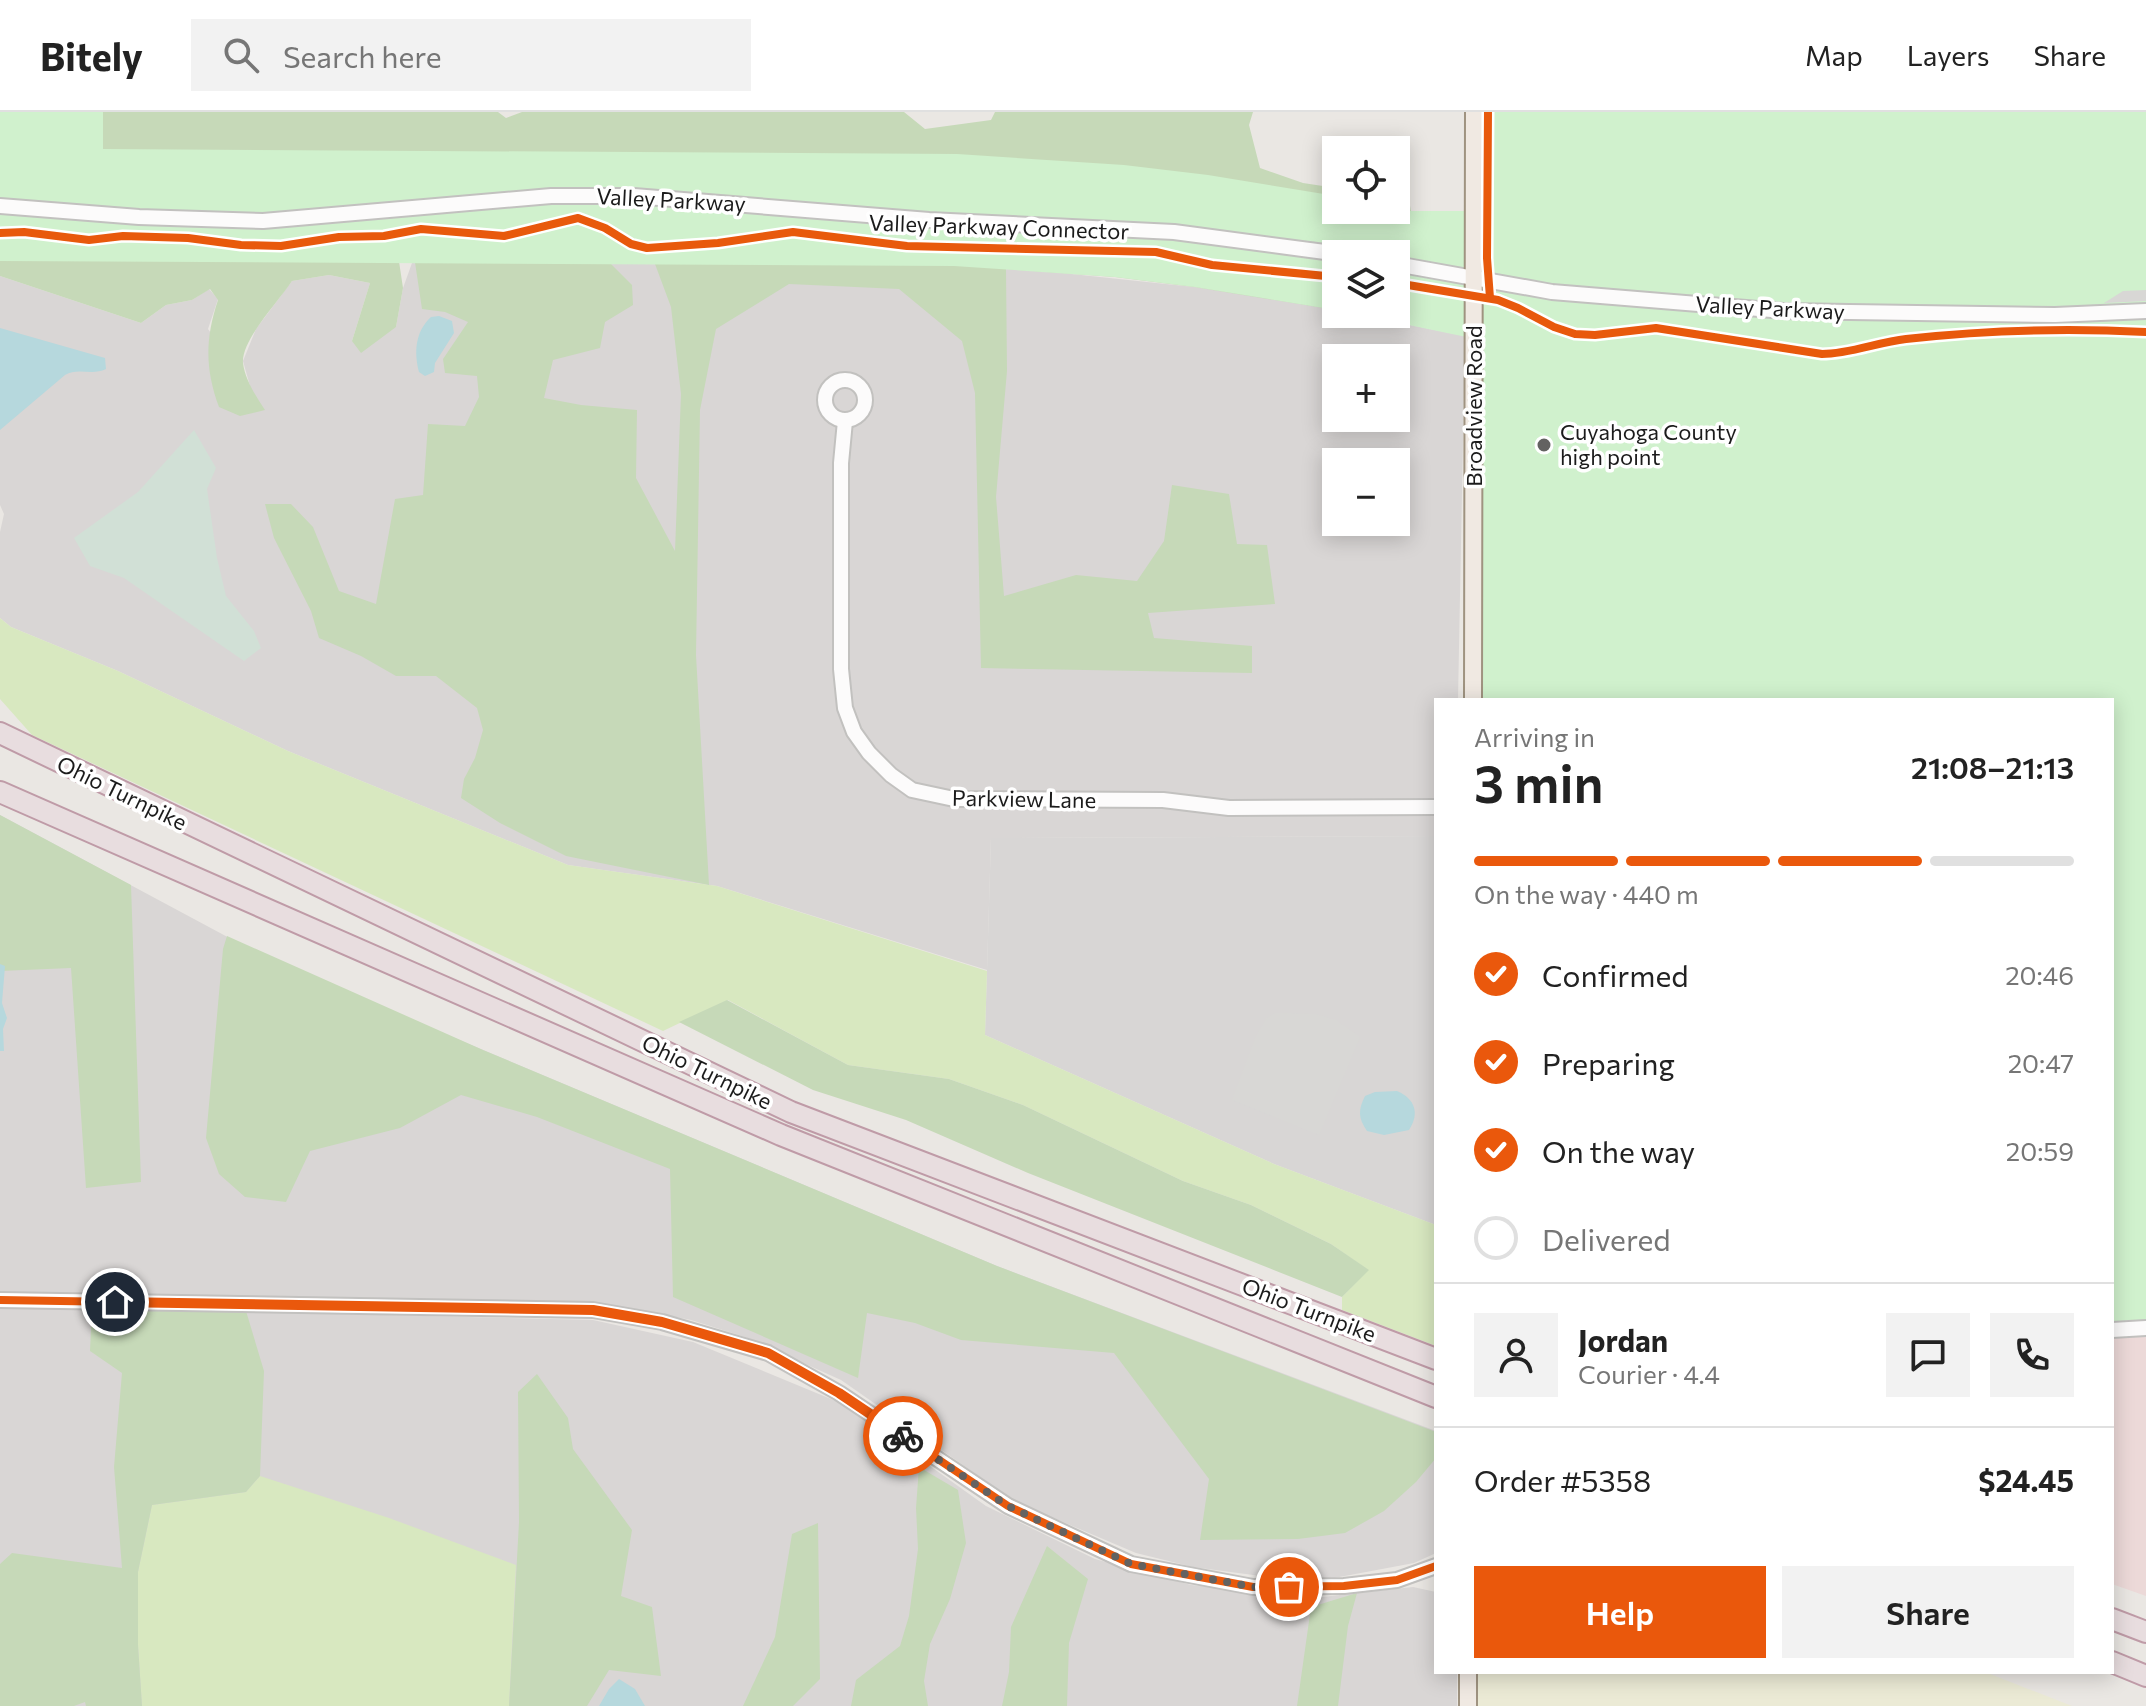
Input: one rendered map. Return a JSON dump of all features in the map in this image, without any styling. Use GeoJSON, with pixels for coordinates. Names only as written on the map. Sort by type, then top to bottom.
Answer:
{"type":"FeatureCollection","features":[{"type":"Feature","properties":{"kind":"highway","name":"Ohio Turnpike"},"geometry":{"type":"LineString","coordinates":[[0,733],[791,1112],[1434,1358]]}},
{"type":"Feature","properties":{"kind":"highway","name":"Ohio Turnpike"},"geometry":{"type":"LineString","coordinates":[[0,792],[781,1135],[1434,1396]]}},
{"type":"Feature","properties":{"kind":"highway"},"geometry":{"type":"LineString","coordinates":[[2114,1620],[2146,1632]]}},
{"type":"Feature","properties":{"kind":"highway"},"geometry":{"type":"LineString","coordinates":[[2114,1663],[2146,1676]]}},
{"type":"Feature","properties":{"kind":"main road","name":"Broadview Road"},"geometry":{"type":"LineString","coordinates":[[1473,698],[1474,112]]}},
{"type":"Feature","properties":{"kind":"main road"},"geometry":{"type":"LineString","coordinates":[[1468,1674],[1468,1706]]}},
{"type":"Feature","properties":{"kind":"street","name":"Valley Parkway"},"geometry":{"type":"LineString","coordinates":[[0,206],[139,217],[263,221],[551,196],[634,196],[929,220],[1174,232],[1322,252]]}},
{"type":"Feature","properties":{"kind":"street","name":"Valley Parkway"},"geometry":{"type":"LineString","coordinates":[[1410,267],[1552,292],[1783,311],[2055,315],[2146,311]]}},
{"type":"Feature","properties":{"kind":"street","name":"Parkview Lane"},"geometry":{"type":"LineString","coordinates":[[845,421],[841,463],[841,669],[845,708],[854,732],[869,753],[912,790],[954,799],[1163,800],[1229,808],[1434,807]]}},
{"type":"Feature","properties":{"kind":"street"},"geometry":{"type":"LineString","coordinates":[[0,1300],[593,1310],[662,1322],[768,1353],[839,1393],[1008,1506],[1131,1564],[1253,1587],[1344,1586],[1397,1580],[1434,1567]]}},
{"type":"Feature","properties":{"kind":"street"},"geometry":{"type":"LineString","coordinates":[[2114,1330],[2146,1328]]}},
{"type":"Feature","properties":{"kind":"shaded area"},"geometry":{"type":"Polygon","coordinates":[[[412,263],[874,265],[1034,270],[1194,287],[1322,308],[1322,328],[1410,328],[1410,325],[1465,336],[1458,698],[1434,698],[1434,836],[991,838],[987,970],[717,886],[568,865],[288,751],[118,671],[11,627],[0,618],[0,532],[4,514],[0,505],[0,276],[141,323],[166,305],[192,300],[209,289],[218,299],[208,329],[250,386],[243,361],[256,329],[292,281],[329,275],[370,283],[352,341],[396,327],[403,288],[412,263]]]}},
{"type":"Feature","properties":{"kind":"shaded area"},"geometry":{"type":"Polygon","coordinates":[[[2146,290],[2146,301],[2104,303],[2123,291],[2146,290]]]}},
{"type":"Feature","properties":{"kind":"shaded area"},"geometry":{"type":"Polygon","coordinates":[[[194,430],[216,468],[207,489],[226,596],[254,631],[261,648],[244,661],[124,578],[90,566],[74,538],[138,492],[194,430]]]}},
{"type":"Feature","properties":{"kind":"shaded area"},"geometry":{"type":"Polygon","coordinates":[[[0,815],[274,962],[997,1266],[1434,1430],[1434,1554],[1414,1563],[1334,1578],[1276,1578],[1193,1567],[1136,1553],[1016,1502],[841,1380],[745,1337],[691,1320],[641,1310],[587,1302],[0,1292],[0,815]]]}},
{"type":"Feature","properties":{"kind":"shaded area"},"geometry":{"type":"Polygon","coordinates":[[[1434,836],[1434,1224],[1274,1164],[985,1035],[991,838],[1434,836]]]}},
{"type":"Feature","properties":{"kind":"shaded area"},"geometry":{"type":"Polygon","coordinates":[[[1275,1013],[1316,1014],[1336,1020],[1360,1037],[1319,1135],[1232,1100],[1256,1036],[1267,1018],[1275,1013]]]}},
{"type":"Feature","properties":{"kind":"shaded area"},"geometry":{"type":"Polygon","coordinates":[[[0,1306],[593,1320],[693,1342],[843,1404],[986,1506],[1095,1559],[1191,1585],[1313,1598],[1413,1587],[1434,1592],[1434,1674],[1457,1674],[1457,1706],[0,1706],[0,1306]]]}},
{"type":"Feature","properties":{"kind":"shaded area"},"geometry":{"type":"Polygon","coordinates":[[[2114,1334],[2146,1334],[2146,1596],[2114,1585],[2114,1334]]]}},
{"type":"Feature","properties":{"kind":"green space"},"geometry":{"type":"Polygon","coordinates":[[[0,112],[498,112],[506,118],[522,112],[904,112],[925,129],[991,120],[995,112],[1253,112],[1249,125],[1260,168],[1303,183],[1322,186],[1322,224],[1410,224],[1410,206],[1414,229],[201,193],[0,112]]]}},
{"type":"Feature","properties":{"kind":"green space"},"geometry":{"type":"Polygon","coordinates":[[[0,112],[103,112],[103,149],[957,154],[1124,165],[1322,194],[1322,224],[1410,224],[1410,211],[1476,211],[1477,112],[2146,112],[2146,1329],[2114,1329],[2114,698],[1474,698],[1476,339],[1410,325],[1410,240],[1322,240],[1322,308],[1115,277],[954,266],[0,261],[0,112]]]}},
{"type":"Feature","properties":{"kind":"green space"},"geometry":{"type":"Polygon","coordinates":[[[0,217],[394,228],[403,288],[396,327],[361,353],[352,341],[370,283],[329,275],[292,281],[254,332],[244,354],[246,376],[265,410],[240,416],[219,407],[211,380],[209,341],[218,300],[210,289],[192,300],[166,305],[141,323],[0,276],[0,217]]]}},
{"type":"Feature","properties":{"kind":"green space"},"geometry":{"type":"Polygon","coordinates":[[[413,249],[1089,254],[1322,307],[1115,277],[1006,269],[1007,371],[996,497],[1004,596],[1076,575],[1137,581],[1164,541],[1172,485],[1229,494],[1237,544],[1267,545],[1275,604],[1148,613],[1154,638],[1252,646],[1252,673],[981,668],[975,393],[962,341],[899,289],[789,284],[716,329],[700,410],[696,655],[709,885],[566,856],[500,823],[461,798],[464,779],[475,758],[483,730],[477,708],[436,676],[396,676],[361,656],[319,638],[311,611],[274,538],[265,504],[291,504],[313,527],[339,591],[376,604],[395,499],[423,495],[428,424],[465,426],[479,397],[477,376],[445,373],[443,359],[468,322],[445,312],[422,309],[413,249]],[[611,264],[632,285],[633,305],[605,322],[600,348],[553,360],[544,398],[637,410],[636,478],[675,551],[681,394],[671,307],[655,264],[611,264]]]}},
{"type":"Feature","properties":{"kind":"green space"},"geometry":{"type":"Polygon","coordinates":[[[0,618],[11,627],[118,671],[288,751],[568,865],[717,886],[987,971],[985,1035],[1274,1164],[1434,1224],[1434,1345],[1342,1310],[1342,1297],[1368,1270],[1331,1244],[1251,1205],[1183,1181],[1023,1105],[949,1079],[848,1065],[728,1000],[663,1031],[32,735],[0,699],[0,618]]]}},
{"type":"Feature","properties":{"kind":"green space"},"geometry":{"type":"Polygon","coordinates":[[[0,815],[131,885],[141,1182],[86,1188],[71,968],[0,971],[0,815]]]}},
{"type":"Feature","properties":{"kind":"green space"},"geometry":{"type":"Polygon","coordinates":[[[227,936],[483,1050],[997,1266],[1434,1431],[1434,1460],[1384,1511],[1345,1533],[1298,1539],[1200,1540],[1209,1479],[1114,1353],[961,1340],[915,1323],[867,1313],[858,1378],[673,1297],[670,1169],[537,1117],[461,1095],[400,1128],[310,1151],[286,1202],[245,1197],[219,1174],[206,1138],[223,949],[227,936]]]}},
{"type":"Feature","properties":{"kind":"green space"},"geometry":{"type":"Polygon","coordinates":[[[727,1000],[848,1065],[949,1079],[1023,1105],[1183,1181],[1251,1205],[1331,1244],[1369,1270],[1342,1297],[1028,1173],[906,1120],[813,1090],[679,1022],[727,1000]]]}},
{"type":"Feature","properties":{"kind":"green space"},"geometry":{"type":"Polygon","coordinates":[[[92,1308],[246,1311],[264,1371],[260,1476],[246,1492],[152,1505],[138,1572],[142,1706],[86,1706],[85,1702],[74,1706],[0,1706],[0,1564],[12,1553],[122,1568],[114,1467],[122,1373],[90,1351],[92,1308]]]}},
{"type":"Feature","properties":{"kind":"green space"},"geometry":{"type":"Polygon","coordinates":[[[537,1374],[568,1418],[573,1449],[632,1530],[621,1596],[652,1607],[661,1676],[609,1670],[587,1706],[509,1706],[519,1522],[518,1392],[537,1374]]]}},
{"type":"Feature","properties":{"kind":"green space"},"geometry":{"type":"Polygon","coordinates":[[[919,1467],[958,1490],[966,1543],[950,1599],[930,1644],[924,1681],[928,1706],[851,1706],[856,1680],[900,1646],[909,1616],[918,1549],[916,1508],[919,1467]]]}},
{"type":"Feature","properties":{"kind":"green space"},"geometry":{"type":"Polygon","coordinates":[[[260,1476],[389,1518],[516,1565],[509,1706],[142,1706],[138,1572],[152,1505],[246,1492],[260,1476]]]}},
{"type":"Feature","properties":{"kind":"green space"},"geometry":{"type":"Polygon","coordinates":[[[818,1523],[820,1679],[793,1706],[743,1706],[775,1637],[792,1534],[818,1523]]]}},
{"type":"Feature","properties":{"kind":"green space"},"geometry":{"type":"Polygon","coordinates":[[[1047,1546],[1088,1579],[1069,1643],[1067,1706],[1002,1706],[1009,1672],[1011,1627],[1047,1546]]]}},
{"type":"Feature","properties":{"kind":"green space"},"geometry":{"type":"Polygon","coordinates":[[[1357,1593],[1348,1626],[1338,1706],[1297,1706],[1311,1607],[1357,1593]]]}},
{"type":"Feature","properties":{"kind":"green space"},"geometry":{"type":"Polygon","coordinates":[[[1476,1674],[1990,1674],[2072,1706],[1476,1706],[1476,1674]]]}},
{"type":"Feature","properties":{"kind":"water"},"geometry":{"type":"Polygon","coordinates":[[[439,316],[452,321],[454,333],[435,363],[434,372],[425,376],[419,372],[417,343],[426,323],[431,317],[439,316]]]}},
{"type":"Feature","properties":{"kind":"water"},"geometry":{"type":"Polygon","coordinates":[[[0,328],[105,358],[106,369],[65,375],[0,430],[0,328]]]}},
{"type":"Feature","properties":{"kind":"water"},"geometry":{"type":"Polygon","coordinates":[[[0,964],[5,966],[2,1003],[7,1018],[3,1029],[4,1051],[0,1051],[0,964]]]}},
{"type":"Feature","properties":{"kind":"water"},"geometry":{"type":"Polygon","coordinates":[[[1397,1091],[1408,1098],[1414,1107],[1409,1130],[1384,1135],[1367,1131],[1360,1114],[1365,1096],[1375,1092],[1397,1091]]]}},
{"type":"Feature","properties":{"kind":"water"},"geometry":{"type":"Polygon","coordinates":[[[619,1679],[635,1689],[645,1706],[599,1706],[619,1679]]]}},
{"type":"Feature","properties":{"kind":"cycle path"},"geometry":{"type":"LineString","coordinates":[[1488,112],[1487,258],[1490,298]]}},
{"type":"Feature","properties":{"kind":"cycle path","name":"Valley Parkway Connector"},"geometry":{"type":"LineString","coordinates":[[0,233],[24,232],[89,240],[123,236],[188,238],[241,245],[281,246],[339,237],[384,236],[421,229],[504,236],[578,218],[605,228],[631,244],[647,248],[718,243],[793,232],[907,246],[1156,252],[1212,265],[1322,276]]}},
{"type":"Feature","properties":{"kind":"cycle path"},"geometry":{"type":"LineString","coordinates":[[1410,285],[1498,300],[1575,334],[1595,335],[1656,328],[1822,354],[1906,339],[1966,334],[2056,330],[2146,332]]}},
{"type":"Feature","properties":{"kind":"cycle path"},"geometry":{"type":"LineString","coordinates":[[0,1300],[593,1310],[662,1322],[768,1353],[839,1393],[1008,1506],[1131,1564],[1253,1587],[1344,1586],[1397,1580],[1434,1567]]}},
{"type":"Feature","properties":{"kind":"way so far"},"geometry":{"type":"LineString","coordinates":[[903,1436],[1008,1506],[1131,1564],[1253,1587],[1289,1587]]}},
{"type":"Feature","properties":{"kind":"place","name":"Cuyahoga County high point"},"geometry":{"type":"Point","coordinates":[1544,445]}},
{"type":"Feature","properties":{"kind":"route"},"geometry":{"type":"LineString","coordinates":[[115,1302],[593,1310],[662,1322],[768,1353],[839,1393],[903,1436]]}}]}
